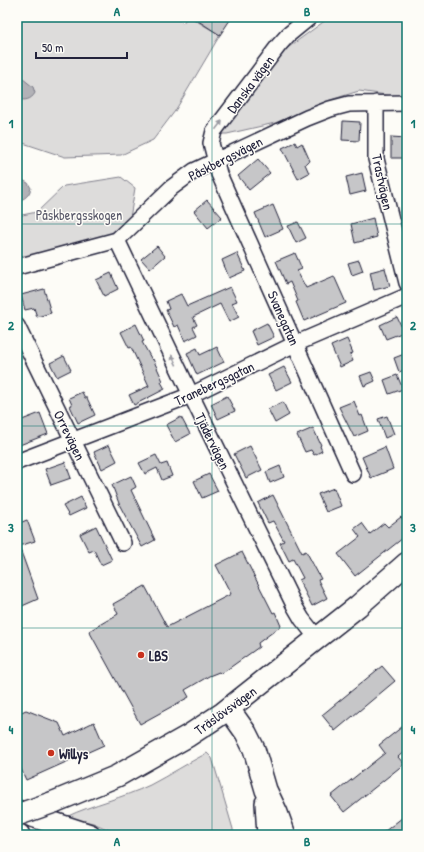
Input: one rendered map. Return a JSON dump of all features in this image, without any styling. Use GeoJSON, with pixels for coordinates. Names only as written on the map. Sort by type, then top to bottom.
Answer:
{"type":"FeatureCollection","features":[{"type":"Feature","properties":{"kind":"street","name":"Danska vägen"},"geometry":{"type":"LineString","coordinates":[[215,161],[211,143],[214,131],[279,45],[288,35],[310,17]]}},
{"type":"Feature","properties":{"kind":"street","name":"Trastvägen"},"geometry":{"type":"LineString","coordinates":[[376,103],[376,159],[407,283]]}},
{"type":"Feature","properties":{"kind":"street","name":"Påskbergsvägen"},"geometry":{"type":"LineString","coordinates":[[17,267],[117,240],[171,188],[194,171],[330,109],[349,104],[407,103]]}},
{"type":"Feature","properties":{"kind":"street","name":"Svanegatan"},"geometry":{"type":"LineString","coordinates":[[215,161],[222,182],[353,474]]}},
{"type":"Feature","properties":{"kind":"street","name":"Tjädervägen"},"geometry":{"type":"LineString","coordinates":[[117,240],[191,396],[295,607],[302,619],[317,638]]}},
{"type":"Feature","properties":{"kind":"street","name":"Tranebergsgatan"},"geometry":{"type":"LineString","coordinates":[[17,462],[191,396],[295,344],[407,296]]}},
{"type":"Feature","properties":{"kind":"street","name":"Orrevägen"},"geometry":{"type":"LineString","coordinates":[[17,326],[123,543]]}},
{"type":"Feature","properties":{"kind":"street","name":"Träslövsvägen"},"geometry":{"type":"LineString","coordinates":[[17,814],[54,802],[124,772],[188,736],[229,709],[358,606],[407,563]]}},
{"type":"Feature","properties":{"kind":"street"},"geometry":{"type":"LineString","coordinates":[[229,709],[246,733],[254,749],[266,790],[277,813],[284,835]]}},
{"type":"Feature","properties":{"kind":"street"},"geometry":{"type":"LineString","coordinates":[[266,790],[268,835]]}},
{"type":"Feature","properties":{"kind":"street"},"geometry":{"type":"LineString","coordinates":[[17,811],[90,835]]}},
{"type":"Feature","properties":{"kind":"green space"},"geometry":{"type":"Polygon","coordinates":[[[17,17],[174,17],[183,23],[187,17],[190,17],[220,35],[175,111],[153,140],[121,155],[65,157],[17,141],[17,17]]]}},
{"type":"Feature","properties":{"kind":"green space"},"geometry":{"type":"Polygon","coordinates":[[[330,17],[407,17],[407,98],[359,91],[330,100],[275,123],[223,134],[224,127],[278,55],[330,17]]]}},
{"type":"Feature","properties":{"kind":"green space","name":"Påskbergsskogen"},"geometry":{"type":"Polygon","coordinates":[[[121,177],[135,188],[130,218],[105,238],[17,264],[17,216],[37,212],[64,186],[121,177]]]}},
{"type":"Feature","properties":{"kind":"green space"},"geometry":{"type":"Polygon","coordinates":[[[207,753],[212,758],[233,829],[233,835],[121,835],[93,823],[66,817],[150,785],[207,753]]]}},
{"type":"Feature","properties":{"kind":"shaded area"},"geometry":{"type":"Polygon","coordinates":[[[17,74],[33,87],[35,93],[30,99],[17,99],[17,74]]]}},
{"type":"Feature","properties":{"kind":"shaded area"},"geometry":{"type":"Polygon","coordinates":[[[17,177],[28,183],[31,188],[26,197],[17,201],[17,177]]]}},
{"type":"Feature","properties":{"kind":"building"},"geometry":{"type":"Polygon","coordinates":[[[192,17],[232,17],[220,35],[192,17]]]}},
{"type":"Feature","properties":{"kind":"building"},"geometry":{"type":"Polygon","coordinates":[[[343,121],[360,122],[359,141],[342,140],[343,121]]]}},
{"type":"Feature","properties":{"kind":"building"},"geometry":{"type":"Polygon","coordinates":[[[391,137],[407,138],[407,158],[391,158],[391,137]]]}},
{"type":"Feature","properties":{"kind":"building"},"geometry":{"type":"Polygon","coordinates":[[[295,142],[297,146],[302,143],[310,161],[305,164],[309,173],[298,179],[282,148],[295,142]]]}},
{"type":"Feature","properties":{"kind":"building"},"geometry":{"type":"Polygon","coordinates":[[[258,159],[270,173],[249,190],[238,176],[258,159]]]}},
{"type":"Feature","properties":{"kind":"building"},"geometry":{"type":"Polygon","coordinates":[[[362,173],[366,191],[350,195],[346,177],[362,173]]]}},
{"type":"Feature","properties":{"kind":"building"},"geometry":{"type":"Polygon","coordinates":[[[207,200],[222,217],[208,228],[194,211],[207,200]]]}},
{"type":"Feature","properties":{"kind":"building"},"geometry":{"type":"Polygon","coordinates":[[[273,205],[283,229],[265,237],[255,213],[273,205]]]}},
{"type":"Feature","properties":{"kind":"building"},"geometry":{"type":"Polygon","coordinates":[[[373,218],[377,237],[355,243],[351,224],[373,218]]]}},
{"type":"Feature","properties":{"kind":"building"},"geometry":{"type":"Polygon","coordinates":[[[298,222],[306,238],[296,243],[288,226],[298,222]]]}},
{"type":"Feature","properties":{"kind":"building"},"geometry":{"type":"Polygon","coordinates":[[[157,246],[165,256],[150,269],[141,259],[157,246]]]}},
{"type":"Feature","properties":{"kind":"building"},"geometry":{"type":"Polygon","coordinates":[[[237,253],[245,271],[229,278],[222,260],[237,253]]]}},
{"type":"Feature","properties":{"kind":"building"},"geometry":{"type":"Polygon","coordinates":[[[295,253],[302,269],[297,271],[306,288],[334,276],[346,303],[304,321],[290,282],[286,284],[276,261],[295,253]]]}},
{"type":"Feature","properties":{"kind":"building"},"geometry":{"type":"Polygon","coordinates":[[[359,260],[363,271],[352,275],[348,263],[359,260]]]}},
{"type":"Feature","properties":{"kind":"building"},"geometry":{"type":"Polygon","coordinates":[[[385,268],[390,286],[374,290],[370,272],[385,268]]]}},
{"type":"Feature","properties":{"kind":"building"},"geometry":{"type":"Polygon","coordinates":[[[111,273],[118,289],[104,296],[96,280],[111,273]]]}},
{"type":"Feature","properties":{"kind":"building"},"geometry":{"type":"Polygon","coordinates":[[[230,287],[237,301],[232,303],[239,317],[229,322],[220,304],[193,317],[197,325],[193,327],[197,335],[185,341],[178,325],[174,327],[166,310],[169,309],[166,301],[181,294],[187,306],[230,287]]]}},
{"type":"Feature","properties":{"kind":"building"},"geometry":{"type":"Polygon","coordinates":[[[44,289],[51,313],[37,317],[34,308],[25,310],[21,295],[44,289]]]}},
{"type":"Feature","properties":{"kind":"building"},"geometry":{"type":"Polygon","coordinates":[[[397,317],[404,332],[386,339],[380,325],[397,317]]]}},
{"type":"Feature","properties":{"kind":"building"},"geometry":{"type":"Polygon","coordinates":[[[267,323],[274,337],[257,345],[251,331],[267,323]]]}},
{"type":"Feature","properties":{"kind":"building"},"geometry":{"type":"Polygon","coordinates":[[[136,324],[144,341],[142,342],[152,360],[153,359],[165,389],[134,405],[129,395],[149,386],[131,347],[129,348],[121,332],[136,324]]]}},
{"type":"Feature","properties":{"kind":"building"},"geometry":{"type":"Polygon","coordinates":[[[347,339],[353,353],[350,354],[353,361],[340,367],[331,346],[347,339]]]}},
{"type":"Feature","properties":{"kind":"building"},"geometry":{"type":"Polygon","coordinates":[[[217,347],[224,362],[197,375],[187,353],[197,348],[200,355],[217,347]]]}},
{"type":"Feature","properties":{"kind":"building"},"geometry":{"type":"Polygon","coordinates":[[[407,353],[407,369],[399,372],[394,358],[407,353]]]}},
{"type":"Feature","properties":{"kind":"building"},"geometry":{"type":"Polygon","coordinates":[[[64,356],[71,370],[57,377],[50,363],[64,356]]]}},
{"type":"Feature","properties":{"kind":"building"},"geometry":{"type":"Polygon","coordinates":[[[284,367],[292,382],[276,390],[268,375],[284,367]]]}},
{"type":"Feature","properties":{"kind":"building"},"geometry":{"type":"Polygon","coordinates":[[[371,372],[375,381],[364,386],[360,376],[371,372]]]}},
{"type":"Feature","properties":{"kind":"building"},"geometry":{"type":"Polygon","coordinates":[[[397,375],[403,389],[389,394],[384,380],[397,375]]]}},
{"type":"Feature","properties":{"kind":"building"},"geometry":{"type":"Polygon","coordinates":[[[82,392],[85,398],[87,398],[95,415],[78,423],[70,406],[72,405],[69,398],[82,392]]]}},
{"type":"Feature","properties":{"kind":"building"},"geometry":{"type":"Polygon","coordinates":[[[227,396],[235,411],[218,419],[211,404],[227,396]]]}},
{"type":"Feature","properties":{"kind":"building"},"geometry":{"type":"Polygon","coordinates":[[[354,401],[360,416],[362,415],[368,431],[354,437],[339,407],[354,401]]]}},
{"type":"Feature","properties":{"kind":"building"},"geometry":{"type":"Polygon","coordinates":[[[283,402],[289,415],[275,423],[268,409],[283,402]]]}},
{"type":"Feature","properties":{"kind":"building"},"geometry":{"type":"Polygon","coordinates":[[[40,413],[48,434],[17,446],[17,422],[40,413]]]}},
{"type":"Feature","properties":{"kind":"building"},"geometry":{"type":"Polygon","coordinates":[[[387,416],[394,434],[385,438],[378,419],[387,416]]]}},
{"type":"Feature","properties":{"kind":"building"},"geometry":{"type":"Polygon","coordinates":[[[181,417],[190,434],[175,442],[166,425],[181,417]]]}},
{"type":"Feature","properties":{"kind":"building"},"geometry":{"type":"Polygon","coordinates":[[[313,428],[321,445],[322,451],[314,455],[311,450],[305,452],[297,435],[313,428]]]}},
{"type":"Feature","properties":{"kind":"building"},"geometry":{"type":"Polygon","coordinates":[[[109,445],[117,461],[102,469],[94,452],[109,445]]]}},
{"type":"Feature","properties":{"kind":"building"},"geometry":{"type":"Polygon","coordinates":[[[250,446],[262,470],[246,478],[234,454],[250,446]]]}},
{"type":"Feature","properties":{"kind":"building"},"geometry":{"type":"Polygon","coordinates":[[[385,447],[393,469],[371,478],[362,457],[385,447]]]}},
{"type":"Feature","properties":{"kind":"building"},"geometry":{"type":"Polygon","coordinates":[[[156,455],[161,465],[167,463],[172,476],[162,480],[157,468],[145,474],[139,463],[156,455]]]}},
{"type":"Feature","properties":{"kind":"building"},"geometry":{"type":"Polygon","coordinates":[[[65,462],[71,478],[51,485],[45,469],[65,462]]]}},
{"type":"Feature","properties":{"kind":"building"},"geometry":{"type":"Polygon","coordinates":[[[280,466],[284,477],[270,483],[266,472],[280,466]]]}},
{"type":"Feature","properties":{"kind":"building"},"geometry":{"type":"Polygon","coordinates":[[[209,474],[218,491],[202,498],[194,481],[209,474]]]}},
{"type":"Feature","properties":{"kind":"building"},"geometry":{"type":"Polygon","coordinates":[[[131,476],[136,487],[131,490],[155,540],[142,547],[120,506],[112,485],[131,476]]]}},
{"type":"Feature","properties":{"kind":"building"},"geometry":{"type":"Polygon","coordinates":[[[334,488],[341,506],[326,512],[318,494],[334,488]]]}},
{"type":"Feature","properties":{"kind":"building"},"geometry":{"type":"Polygon","coordinates":[[[273,495],[302,553],[306,551],[321,579],[318,580],[327,598],[312,606],[299,580],[303,578],[293,559],[289,561],[280,543],[284,541],[273,521],[268,523],[258,503],[273,495]]]}},
{"type":"Feature","properties":{"kind":"building"},"geometry":{"type":"Polygon","coordinates":[[[81,497],[86,508],[69,516],[63,506],[81,497]]]}},
{"type":"Feature","properties":{"kind":"building"},"geometry":{"type":"Polygon","coordinates":[[[401,517],[407,524],[407,533],[402,537],[403,538],[355,576],[338,554],[360,537],[354,529],[362,523],[370,534],[384,523],[388,527],[401,517]]]}},
{"type":"Feature","properties":{"kind":"building"},"geometry":{"type":"Polygon","coordinates":[[[27,520],[35,541],[19,546],[38,599],[20,607],[17,600],[17,524],[27,520]]]}},
{"type":"Feature","properties":{"kind":"building"},"geometry":{"type":"Polygon","coordinates":[[[96,526],[112,560],[101,565],[94,550],[89,552],[80,534],[96,526]]]}},
{"type":"Feature","properties":{"kind":"building"},"geometry":{"type":"Polygon","coordinates":[[[242,552],[273,613],[275,612],[281,626],[258,643],[259,647],[221,674],[219,672],[209,676],[185,690],[189,697],[140,724],[89,631],[118,614],[113,604],[145,586],[167,627],[231,594],[216,565],[242,552]]]}},
{"type":"Feature","properties":{"kind":"building"},"geometry":{"type":"Polygon","coordinates":[[[382,666],[395,681],[335,731],[322,715],[382,666]]]}},
{"type":"Feature","properties":{"kind":"building","name":"Willys"},"geometry":{"type":"Polygon","coordinates":[[[26,710],[59,723],[65,736],[94,722],[104,745],[26,780],[17,760],[17,714],[26,710]]]}},
{"type":"Feature","properties":{"kind":"building"},"geometry":{"type":"Polygon","coordinates":[[[407,723],[407,749],[398,757],[404,764],[344,812],[331,796],[385,753],[379,745],[407,723]]]}},
{"type":"Feature","properties":{"kind":"building"},"geometry":{"type":"Polygon","coordinates":[[[407,814],[407,835],[380,835],[407,814]]]}},
{"type":"Feature","properties":{"kind":"place","name":"LBS"},"geometry":{"type":"Point","coordinates":[141,655]}},
{"type":"Feature","properties":{"kind":"place","name":"Willys"},"geometry":{"type":"Point","coordinates":[51,753]}}]}
